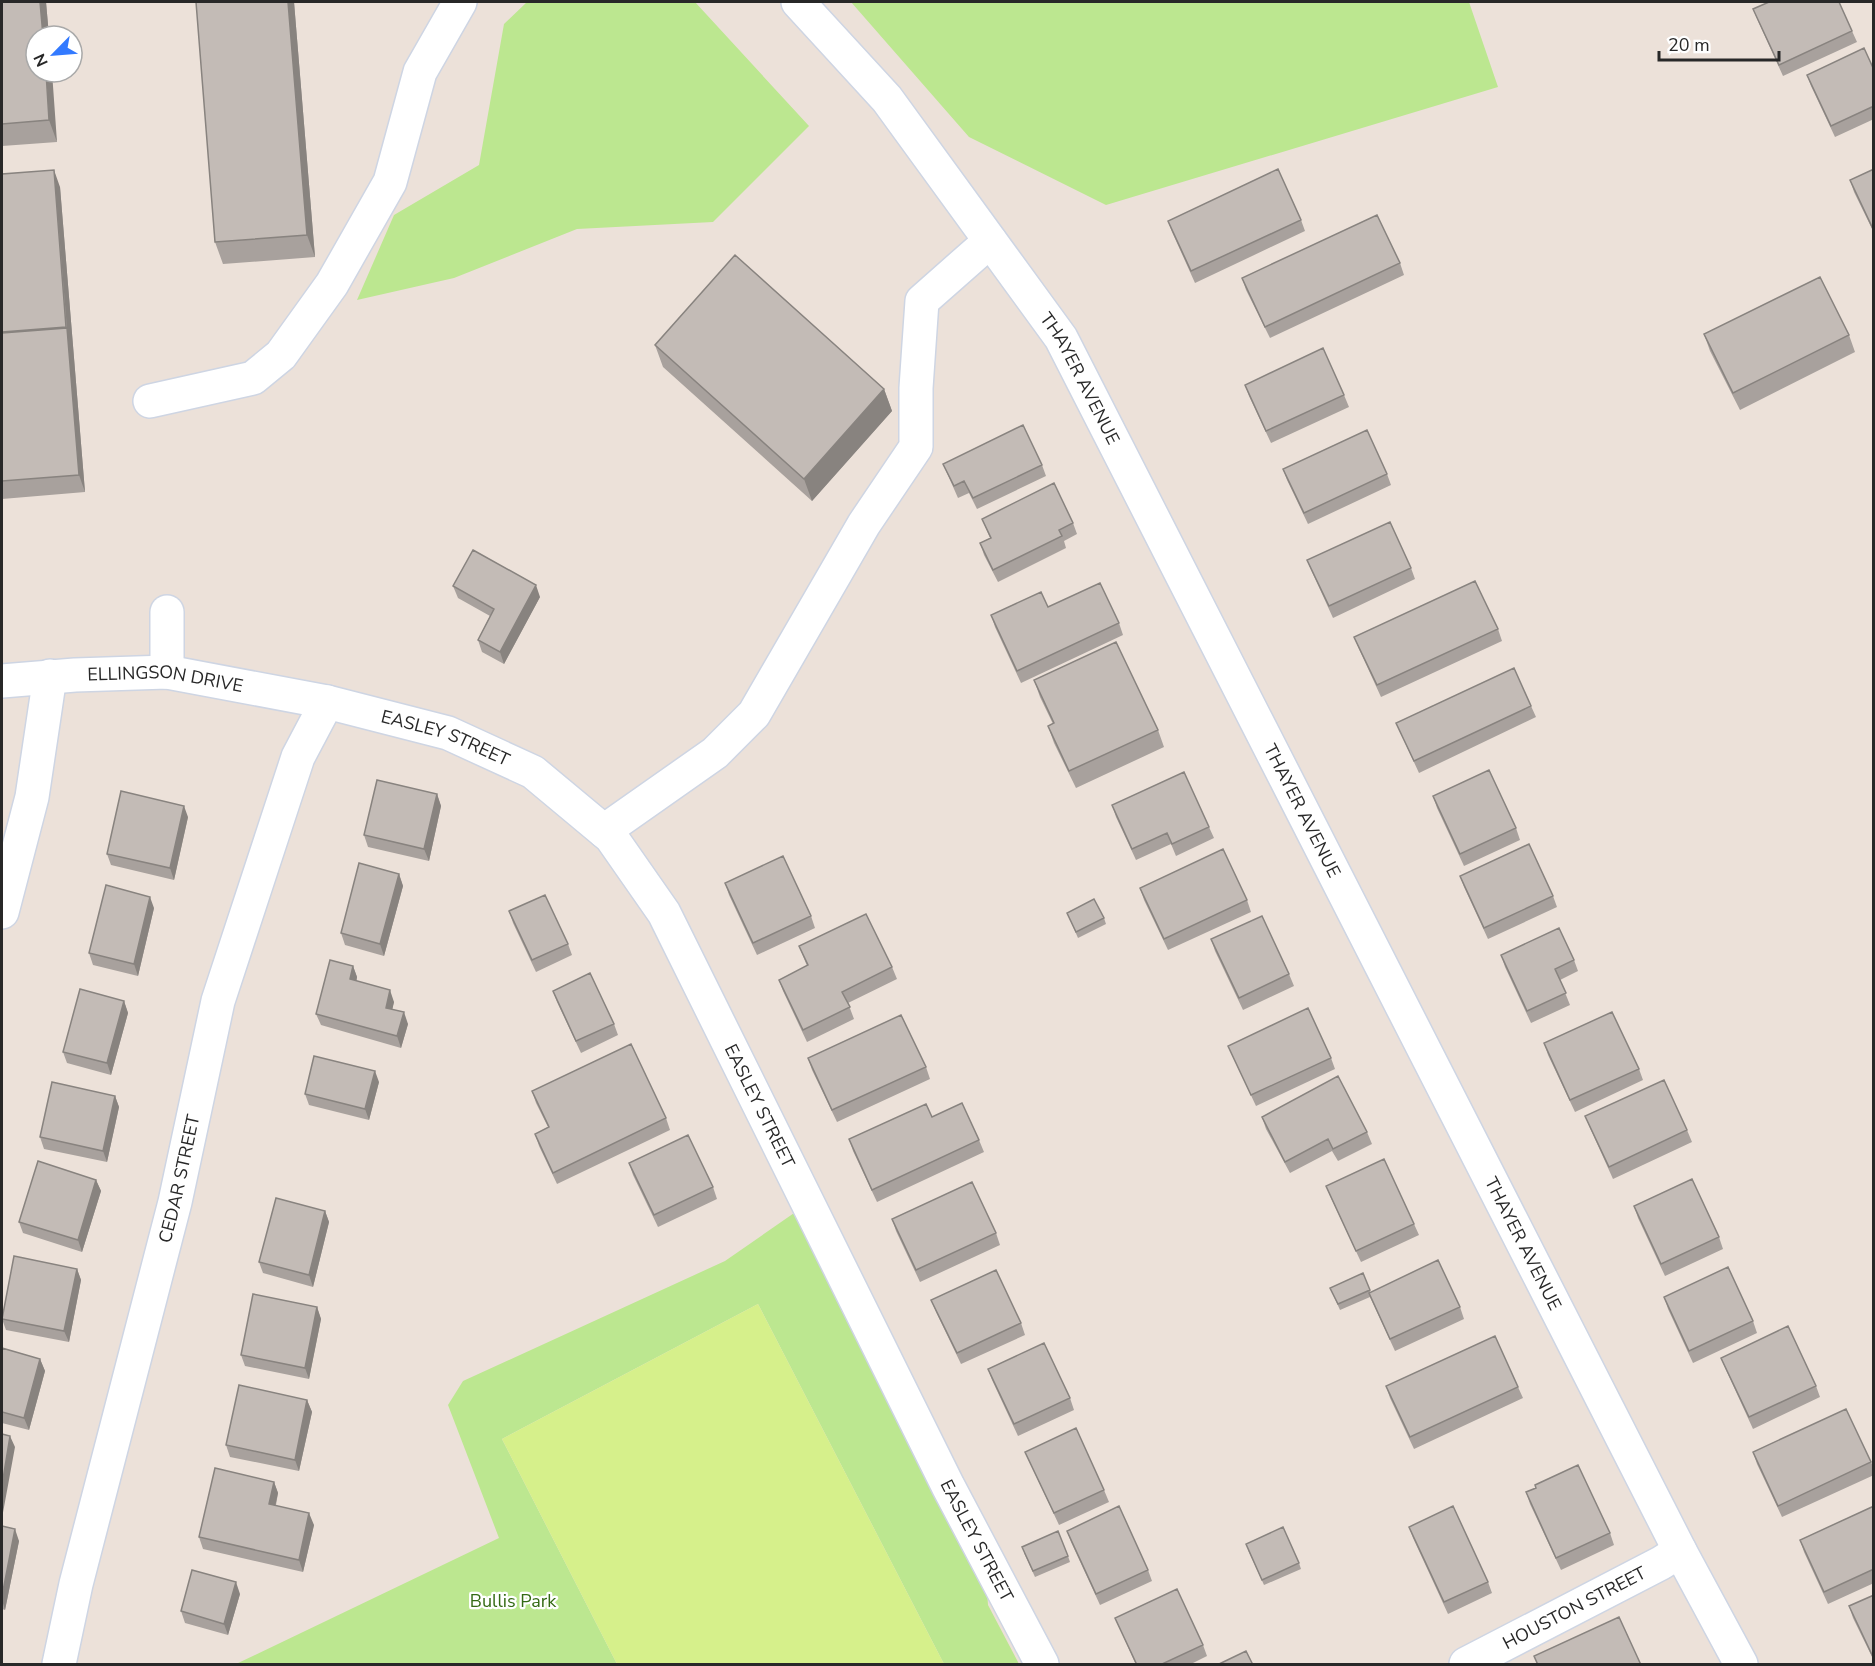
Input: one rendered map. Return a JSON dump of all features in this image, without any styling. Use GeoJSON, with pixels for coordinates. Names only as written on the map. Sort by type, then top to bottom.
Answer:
{"type":"FeatureCollection","features":[{"type":"Feature","properties":{"kind":"street"},"geometry":{"type":"LineString","coordinates":[[150,401],[254,378],[281,355],[332,284],[390,182],[420,72],[460,2]]}},
{"type":"Feature","properties":{"kind":"street","name":"THAYER AVENUE"},"geometry":{"type":"LineString","coordinates":[[798,2],[887,99],[1061,338],[1680,1551],[1741,1665]]}},
{"type":"Feature","properties":{"kind":"street"},"geometry":{"type":"LineString","coordinates":[[604,831],[715,753],[754,714],[864,524],[916,447],[916,388],[922,301],[990,241]]}},
{"type":"Feature","properties":{"kind":"street"},"geometry":{"type":"LineString","coordinates":[[167,612],[167,672]]}},
{"type":"Feature","properties":{"kind":"street","name":"ELLINGSON DRIVE"},"geometry":{"type":"LineString","coordinates":[[2,681],[50,676],[167,672],[327,702]]}},
{"type":"Feature","properties":{"kind":"street"},"geometry":{"type":"LineString","coordinates":[[2,912],[32,797],[50,676]]}},
{"type":"Feature","properties":{"kind":"street","name":"EASLEY STREET"},"geometry":{"type":"LineString","coordinates":[[327,702],[448,734],[533,772],[611,837],[664,913],[948,1486],[1042,1665]]}},
{"type":"Feature","properties":{"kind":"street","name":"CEDAR STREET"},"geometry":{"type":"LineString","coordinates":[[59,1665],[76,1584],[176,1202],[218,1001],[298,757],[327,702]]}},
{"type":"Feature","properties":{"kind":"street","name":"HOUSTON STREET"},"geometry":{"type":"LineString","coordinates":[[1466,1665],[1680,1551]]}},
{"type":"Feature","properties":{"kind":"green space"},"geometry":{"type":"Polygon","coordinates":[[[527,2],[695,2],[809,126],[713,222],[577,229],[454,278],[357,300],[394,215],[479,165],[504,24],[527,2]]]}},
{"type":"Feature","properties":{"kind":"green space"},"geometry":{"type":"Polygon","coordinates":[[[851,2],[1469,2],[1498,87],[1106,205],[969,137],[851,2]]]}},
{"type":"Feature","properties":{"kind":"green space","name":"Bullis Park"},"geometry":{"type":"Polygon","coordinates":[[[797,1211],[986,1577],[988,1605],[1019,1664],[944,1664],[758,1304],[502,1439],[617,1664],[236,1664],[499,1538],[448,1405],[463,1381],[725,1261],[797,1211]]]}},
{"type":"Feature","properties":{"kind":"green space"},"geometry":{"type":"Polygon","coordinates":[[[758,1304],[944,1664],[617,1664],[502,1439],[758,1304]]]}},
{"type":"Feature","properties":{"kind":"building"},"geometry":{"type":"Polygon","coordinates":[[[2,2],[40,2],[42,24],[24,24],[24,84],[47,84],[49,120],[2,124],[2,2]]]}},
{"type":"Feature","properties":{"kind":"building"},"geometry":{"type":"Polygon","coordinates":[[[196,2],[288,2],[307,235],[215,242],[196,2]]]}},
{"type":"Feature","properties":{"kind":"building"},"geometry":{"type":"Polygon","coordinates":[[[1769,2],[1839,2],[1852,31],[1779,65],[1753,9],[1769,2]]]}},
{"type":"Feature","properties":{"kind":"building"},"geometry":{"type":"Polygon","coordinates":[[[1864,48],[1874,70],[1874,106],[1831,126],[1807,75],[1864,48]]]}},
{"type":"Feature","properties":{"kind":"building"},"geometry":{"type":"Polygon","coordinates":[[[1278,169],[1301,220],[1191,271],[1168,221],[1278,169]]]}},
{"type":"Feature","properties":{"kind":"building"},"geometry":{"type":"Polygon","coordinates":[[[1874,169],[1874,231],[1850,180],[1874,169]]]}},
{"type":"Feature","properties":{"kind":"building"},"geometry":{"type":"Polygon","coordinates":[[[54,170],[66,327],[2,332],[2,174],[54,170]]]}},
{"type":"Feature","properties":{"kind":"building"},"geometry":{"type":"Polygon","coordinates":[[[1377,215],[1400,263],[1265,327],[1242,278],[1377,215]]]}},
{"type":"Feature","properties":{"kind":"building"},"geometry":{"type":"Polygon","coordinates":[[[735,255],[884,389],[804,479],[655,345],[735,255]]]}},
{"type":"Feature","properties":{"kind":"building"},"geometry":{"type":"Polygon","coordinates":[[[1820,277],[1849,335],[1733,393],[1704,334],[1820,277]]]}},
{"type":"Feature","properties":{"kind":"building"},"geometry":{"type":"Polygon","coordinates":[[[67,328],[79,475],[2,481],[2,333],[67,328]]]}},
{"type":"Feature","properties":{"kind":"building"},"geometry":{"type":"Polygon","coordinates":[[[1323,348],[1344,395],[1266,431],[1245,385],[1323,348]]]}},
{"type":"Feature","properties":{"kind":"building"},"geometry":{"type":"Polygon","coordinates":[[[1023,425],[1042,465],[973,498],[964,481],[954,486],[943,464],[1023,425]]]}},
{"type":"Feature","properties":{"kind":"building"},"geometry":{"type":"Polygon","coordinates":[[[1367,430],[1387,474],[1304,513],[1283,469],[1367,430]]]}},
{"type":"Feature","properties":{"kind":"building"},"geometry":{"type":"Polygon","coordinates":[[[1054,483],[1073,523],[1059,530],[1062,536],[993,570],[980,543],[991,538],[982,519],[1054,483]]]}},
{"type":"Feature","properties":{"kind":"building"},"geometry":{"type":"Polygon","coordinates":[[[1390,522],[1411,568],[1329,606],[1307,560],[1390,522]]]}},
{"type":"Feature","properties":{"kind":"building"},"geometry":{"type":"Polygon","coordinates":[[[473,550],[536,585],[500,652],[478,640],[494,609],[453,586],[473,550]]]}},
{"type":"Feature","properties":{"kind":"building"},"geometry":{"type":"Polygon","coordinates":[[[1475,581],[1498,629],[1377,685],[1354,637],[1475,581]]]}},
{"type":"Feature","properties":{"kind":"building"},"geometry":{"type":"Polygon","coordinates":[[[1100,583],[1119,623],[1017,671],[991,615],[1041,592],[1048,607],[1100,583]]]}},
{"type":"Feature","properties":{"kind":"building"},"geometry":{"type":"Polygon","coordinates":[[[1116,642],[1158,730],[1069,771],[1048,726],[1054,723],[1034,680],[1116,642]]]}},
{"type":"Feature","properties":{"kind":"building"},"geometry":{"type":"Polygon","coordinates":[[[1514,668],[1531,706],[1414,761],[1396,723],[1514,668]]]}},
{"type":"Feature","properties":{"kind":"building"},"geometry":{"type":"Polygon","coordinates":[[[1489,770],[1516,828],[1460,854],[1433,796],[1489,770]]]}},
{"type":"Feature","properties":{"kind":"building"},"geometry":{"type":"Polygon","coordinates":[[[1184,772],[1209,827],[1172,844],[1167,833],[1132,849],[1112,805],[1184,772]]]}},
{"type":"Feature","properties":{"kind":"building"},"geometry":{"type":"Polygon","coordinates":[[[377,780],[437,794],[424,849],[364,835],[377,780]]]}},
{"type":"Feature","properties":{"kind":"building"},"geometry":{"type":"Polygon","coordinates":[[[121,791],[184,806],[170,868],[107,854],[121,791]]]}},
{"type":"Feature","properties":{"kind":"building"},"geometry":{"type":"Polygon","coordinates":[[[1529,844],[1553,896],[1484,928],[1460,876],[1529,844]]]}},
{"type":"Feature","properties":{"kind":"building"},"geometry":{"type":"Polygon","coordinates":[[[1223,849],[1247,900],[1164,939],[1140,888],[1223,849]]]}},
{"type":"Feature","properties":{"kind":"building"},"geometry":{"type":"Polygon","coordinates":[[[783,856],[811,916],[753,943],[725,883],[783,856]]]}},
{"type":"Feature","properties":{"kind":"building"},"geometry":{"type":"Polygon","coordinates":[[[359,863],[399,874],[380,944],[341,933],[359,863]]]}},
{"type":"Feature","properties":{"kind":"building"},"geometry":{"type":"Polygon","coordinates":[[[106,885],[150,897],[134,964],[89,953],[106,885]]]}},
{"type":"Feature","properties":{"kind":"building"},"geometry":{"type":"Polygon","coordinates":[[[545,895],[568,944],[532,960],[509,911],[545,895]]]}},
{"type":"Feature","properties":{"kind":"building"},"geometry":{"type":"Polygon","coordinates":[[[1094,899],[1104,918],[1076,932],[1067,913],[1094,899]]]}},
{"type":"Feature","properties":{"kind":"building"},"geometry":{"type":"Polygon","coordinates":[[[866,914],[892,967],[842,992],[850,1007],[803,1030],[779,980],[808,965],[799,946],[866,914]]]}},
{"type":"Feature","properties":{"kind":"building"},"geometry":{"type":"Polygon","coordinates":[[[1262,916],[1289,974],[1239,998],[1211,939],[1262,916]]]}},
{"type":"Feature","properties":{"kind":"building"},"geometry":{"type":"Polygon","coordinates":[[[1559,928],[1574,960],[1555,969],[1566,993],[1527,1011],[1501,955],[1559,928]]]}},
{"type":"Feature","properties":{"kind":"building"},"geometry":{"type":"Polygon","coordinates":[[[330,960],[353,966],[350,979],[390,990],[386,1008],[404,1012],[397,1036],[316,1014],[330,960]]]}},
{"type":"Feature","properties":{"kind":"building"},"geometry":{"type":"Polygon","coordinates":[[[590,973],[614,1024],[576,1041],[553,991],[590,973]]]}},
{"type":"Feature","properties":{"kind":"building"},"geometry":{"type":"Polygon","coordinates":[[[80,989],[124,1001],[107,1063],[63,1052],[80,989]]]}},
{"type":"Feature","properties":{"kind":"building"},"geometry":{"type":"Polygon","coordinates":[[[1308,1008],[1331,1058],[1251,1095],[1228,1046],[1308,1008]]]}},
{"type":"Feature","properties":{"kind":"building"},"geometry":{"type":"Polygon","coordinates":[[[1612,1012],[1639,1069],[1570,1100],[1544,1043],[1612,1012]]]}},
{"type":"Feature","properties":{"kind":"building"},"geometry":{"type":"Polygon","coordinates":[[[901,1015],[926,1067],[832,1110],[808,1058],[901,1015]]]}},
{"type":"Feature","properties":{"kind":"building"},"geometry":{"type":"Polygon","coordinates":[[[631,1044],[666,1118],[553,1173],[535,1134],[549,1127],[532,1091],[631,1044]]]}},
{"type":"Feature","properties":{"kind":"building"},"geometry":{"type":"Polygon","coordinates":[[[314,1056],[375,1071],[365,1109],[305,1094],[314,1056]]]}},
{"type":"Feature","properties":{"kind":"building"},"geometry":{"type":"Polygon","coordinates":[[[1338,1076],[1367,1132],[1333,1149],[1328,1139],[1285,1162],[1262,1117],[1338,1076]]]}},
{"type":"Feature","properties":{"kind":"building"},"geometry":{"type":"Polygon","coordinates":[[[1664,1080],[1687,1130],[1609,1167],[1585,1116],[1664,1080]]]}},
{"type":"Feature","properties":{"kind":"building"},"geometry":{"type":"Polygon","coordinates":[[[52,1082],[115,1096],[103,1151],[40,1137],[52,1082]]]}},
{"type":"Feature","properties":{"kind":"building"},"geometry":{"type":"Polygon","coordinates":[[[962,1103],[979,1140],[872,1190],[849,1139],[926,1104],[932,1117],[962,1103]]]}},
{"type":"Feature","properties":{"kind":"building"},"geometry":{"type":"Polygon","coordinates":[[[688,1135],[713,1187],[654,1215],[629,1163],[688,1135]]]}},
{"type":"Feature","properties":{"kind":"building"},"geometry":{"type":"Polygon","coordinates":[[[1384,1159],[1414,1224],[1356,1251],[1326,1186],[1384,1159]]]}},
{"type":"Feature","properties":{"kind":"building"},"geometry":{"type":"Polygon","coordinates":[[[38,1161],[96,1180],[78,1240],[19,1222],[38,1161]]]}},
{"type":"Feature","properties":{"kind":"building"},"geometry":{"type":"Polygon","coordinates":[[[1692,1179],[1719,1237],[1661,1264],[1634,1206],[1692,1179]]]}},
{"type":"Feature","properties":{"kind":"building"},"geometry":{"type":"Polygon","coordinates":[[[972,1182],[996,1233],[916,1270],[892,1219],[972,1182]]]}},
{"type":"Feature","properties":{"kind":"building"},"geometry":{"type":"Polygon","coordinates":[[[276,1198],[325,1211],[309,1275],[259,1262],[276,1198]]]}},
{"type":"Feature","properties":{"kind":"building"},"geometry":{"type":"Polygon","coordinates":[[[14,1256],[77,1269],[64,1331],[2,1319],[14,1256]]]}},
{"type":"Feature","properties":{"kind":"building"},"geometry":{"type":"Polygon","coordinates":[[[1438,1260],[1460,1307],[1390,1339],[1369,1293],[1438,1260]]]}},
{"type":"Feature","properties":{"kind":"building"},"geometry":{"type":"Polygon","coordinates":[[[1728,1267],[1753,1321],[1689,1351],[1664,1297],[1728,1267]]]}},
{"type":"Feature","properties":{"kind":"building"},"geometry":{"type":"Polygon","coordinates":[[[996,1270],[1021,1323],[957,1353],[931,1300],[996,1270]]]}},
{"type":"Feature","properties":{"kind":"building"},"geometry":{"type":"Polygon","coordinates":[[[1363,1273],[1370,1290],[1338,1304],[1330,1288],[1363,1273]]]}},
{"type":"Feature","properties":{"kind":"building"},"geometry":{"type":"Polygon","coordinates":[[[253,1294],[317,1307],[305,1368],[241,1355],[253,1294]]]}},
{"type":"Feature","properties":{"kind":"building"},"geometry":{"type":"Polygon","coordinates":[[[1788,1326],[1816,1386],[1749,1417],[1721,1358],[1788,1326]]]}},
{"type":"Feature","properties":{"kind":"building"},"geometry":{"type":"Polygon","coordinates":[[[1495,1336],[1518,1387],[1410,1437],[1386,1386],[1495,1336]]]}},
{"type":"Feature","properties":{"kind":"building"},"geometry":{"type":"Polygon","coordinates":[[[1044,1343],[1070,1398],[1014,1424],[988,1369],[1044,1343]]]}},
{"type":"Feature","properties":{"kind":"building"},"geometry":{"type":"Polygon","coordinates":[[[2,1348],[40,1359],[24,1418],[2,1412],[2,1348]]]}},
{"type":"Feature","properties":{"kind":"building"},"geometry":{"type":"Polygon","coordinates":[[[239,1385],[307,1400],[295,1460],[226,1445],[239,1385]]]}},
{"type":"Feature","properties":{"kind":"building"},"geometry":{"type":"Polygon","coordinates":[[[1846,1409],[1871,1462],[1778,1506],[1753,1452],[1846,1409]]]}},
{"type":"Feature","properties":{"kind":"building"},"geometry":{"type":"Polygon","coordinates":[[[1076,1428],[1104,1490],[1054,1513],[1025,1452],[1076,1428]]]}},
{"type":"Feature","properties":{"kind":"building"},"geometry":{"type":"Polygon","coordinates":[[[2,1434],[10,1436],[2,1485],[2,1434]]]}},
{"type":"Feature","properties":{"kind":"building"},"geometry":{"type":"Polygon","coordinates":[[[1578,1465],[1610,1533],[1556,1558],[1526,1492],[1536,1488],[1535,1485],[1578,1465]]]}},
{"type":"Feature","properties":{"kind":"building"},"geometry":{"type":"Polygon","coordinates":[[[215,1468],[274,1482],[269,1504],[309,1513],[299,1560],[199,1537],[215,1468]]]}},
{"type":"Feature","properties":{"kind":"building"},"geometry":{"type":"Polygon","coordinates":[[[1119,1506],[1148,1570],[1096,1594],[1067,1531],[1119,1506]]]}},
{"type":"Feature","properties":{"kind":"building"},"geometry":{"type":"Polygon","coordinates":[[[1453,1506],[1488,1582],[1444,1602],[1409,1527],[1453,1506]]]}},
{"type":"Feature","properties":{"kind":"building"},"geometry":{"type":"Polygon","coordinates":[[[1874,1506],[1874,1569],[1824,1592],[1800,1540],[1874,1506]]]}},
{"type":"Feature","properties":{"kind":"building"},"geometry":{"type":"Polygon","coordinates":[[[2,1526],[15,1529],[2,1596],[2,1526]]]}},
{"type":"Feature","properties":{"kind":"building"},"geometry":{"type":"Polygon","coordinates":[[[1283,1527],[1299,1563],[1262,1580],[1246,1544],[1283,1527]]]}},
{"type":"Feature","properties":{"kind":"building"},"geometry":{"type":"Polygon","coordinates":[[[1058,1531],[1068,1556],[1033,1571],[1022,1547],[1058,1531]]]}},
{"type":"Feature","properties":{"kind":"building"},"geometry":{"type":"Polygon","coordinates":[[[192,1570],[236,1582],[224,1624],[181,1611],[192,1570]]]}},
{"type":"Feature","properties":{"kind":"building"},"geometry":{"type":"Polygon","coordinates":[[[1177,1589],[1203,1645],[1160,1665],[1137,1665],[1115,1618],[1177,1589]]]}},
{"type":"Feature","properties":{"kind":"building"},"geometry":{"type":"Polygon","coordinates":[[[1874,1595],[1874,1659],[1849,1606],[1874,1595]]]}},
{"type":"Feature","properties":{"kind":"building"},"geometry":{"type":"Polygon","coordinates":[[[1619,1617],[1641,1665],[1538,1665],[1534,1656],[1619,1617]]]}},
{"type":"Feature","properties":{"kind":"building"},"geometry":{"type":"Polygon","coordinates":[[[1246,1651],[1253,1665],[1217,1665],[1246,1651]]]}}]}
